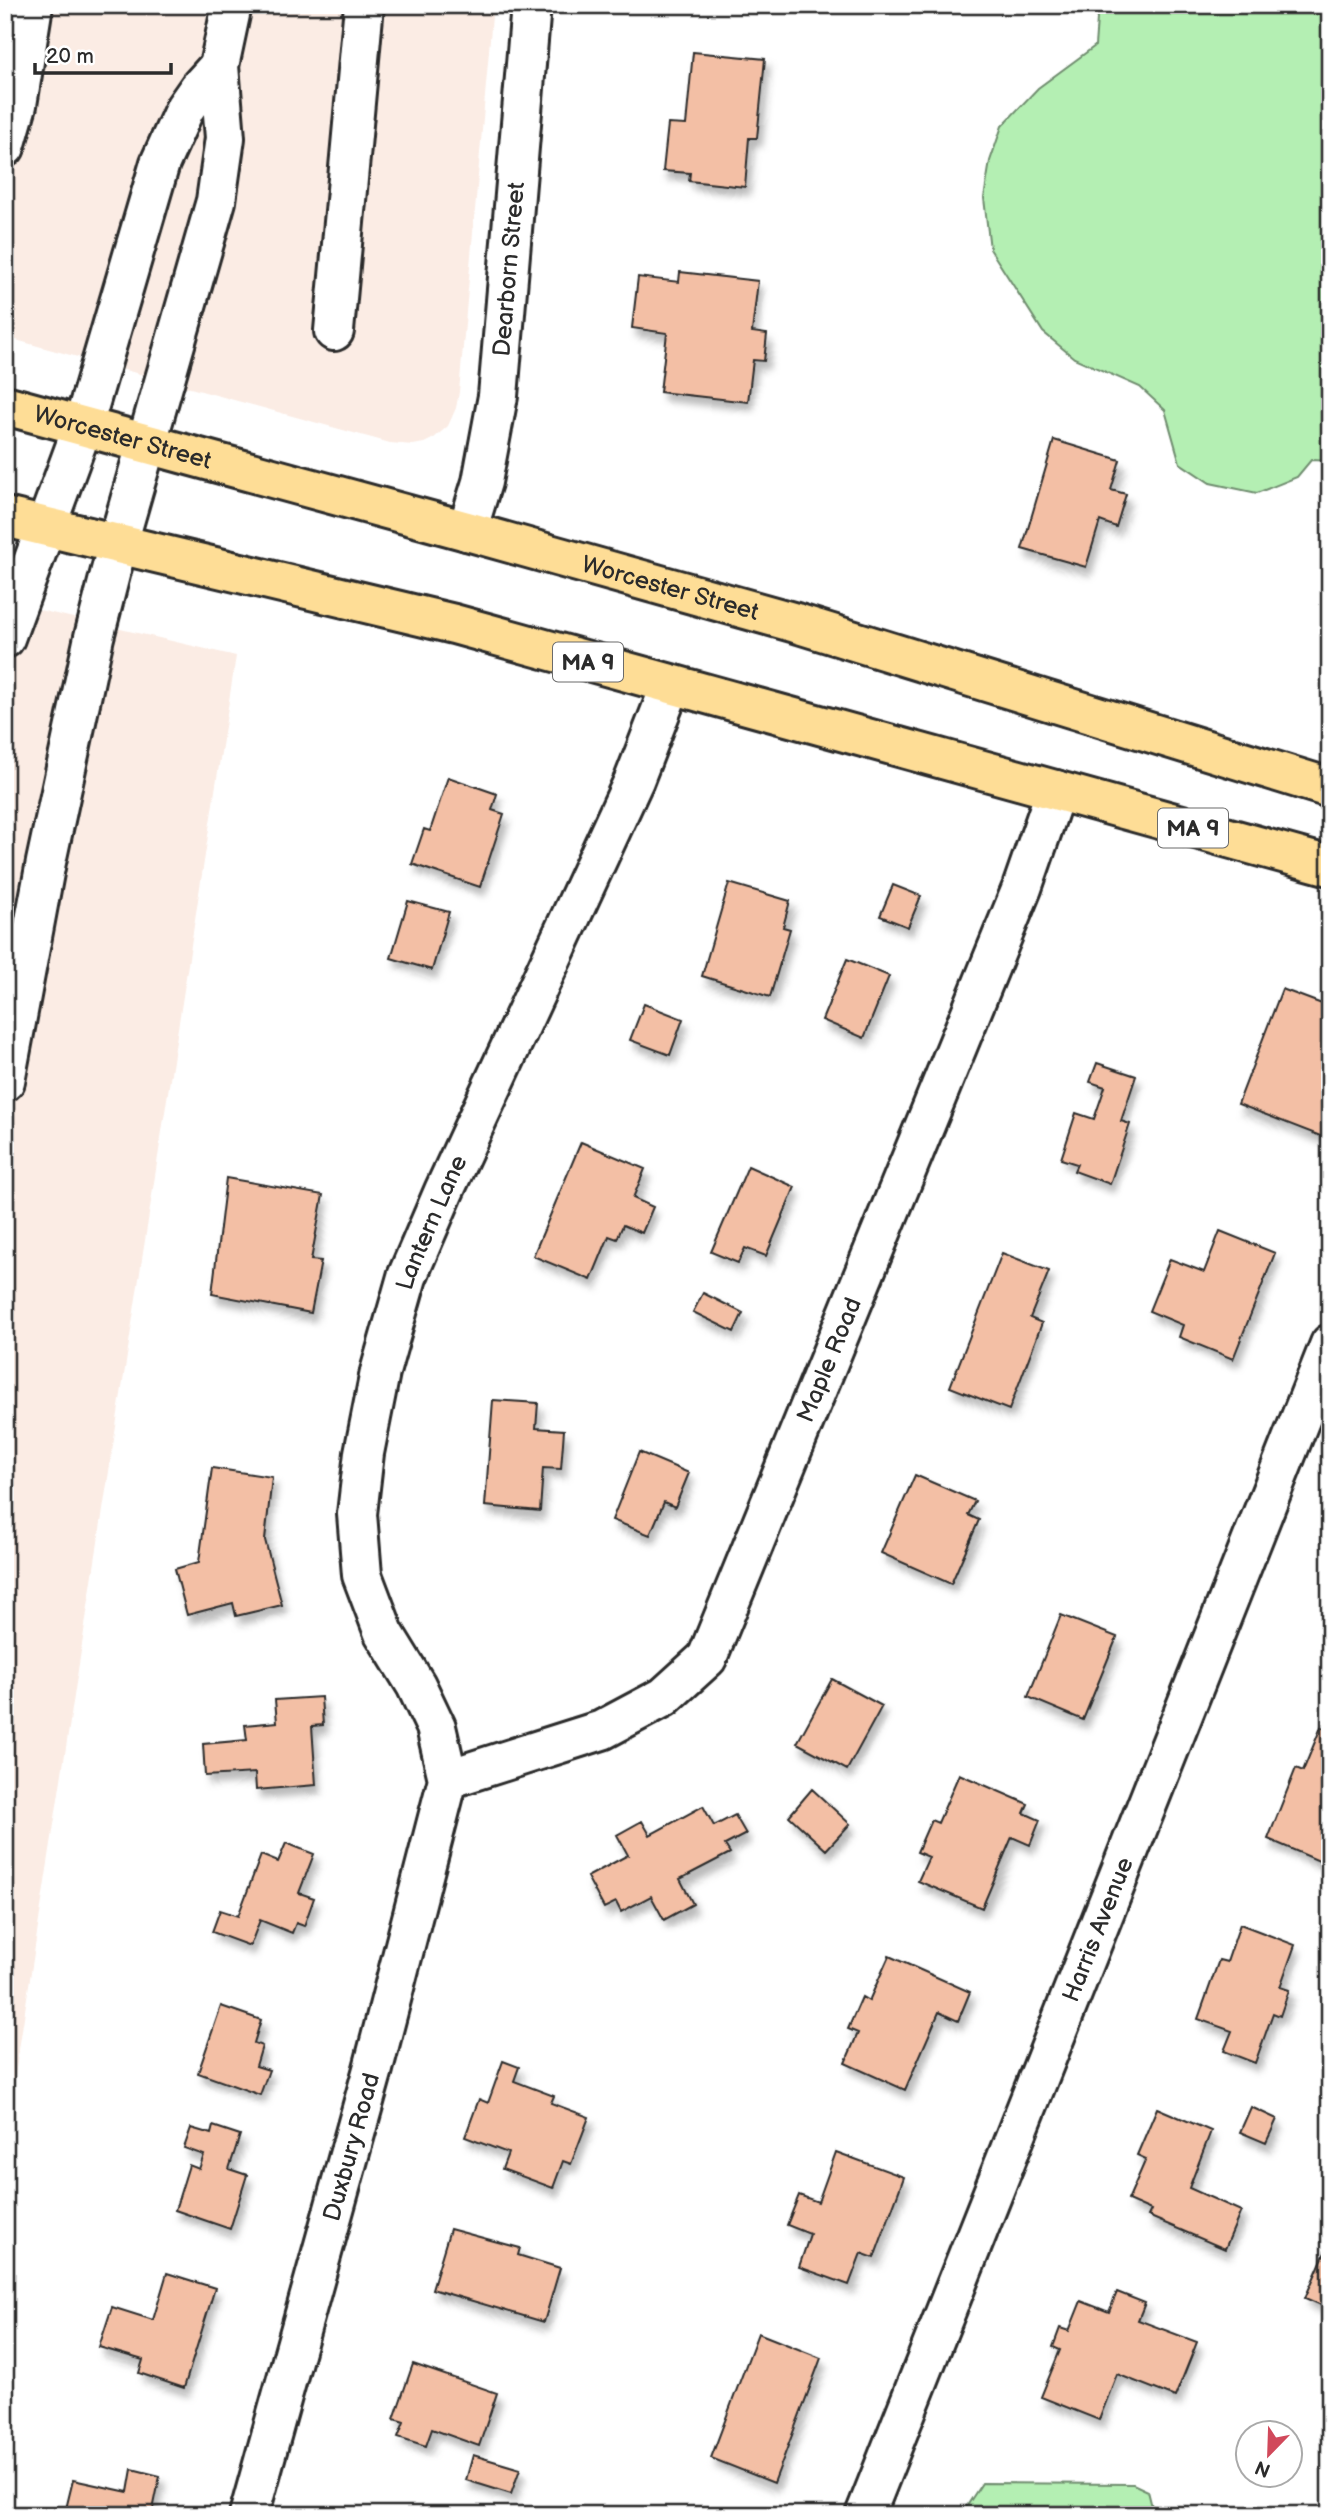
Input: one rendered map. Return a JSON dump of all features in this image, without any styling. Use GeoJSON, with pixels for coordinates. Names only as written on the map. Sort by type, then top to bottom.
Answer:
{"type":"FeatureCollection","features":[{"type":"Feature","properties":{"kind":"highway","name":"Worcester Street"},"geometry":{"type":"LineString","coordinates":[[5,405],[467,531],[896,653],[1330,788]]}},
{"type":"Feature","properties":{"kind":"highway","name":"MA 9"},"geometry":{"type":"LineString","coordinates":[[5,517],[454,624],[1330,866]]}},
{"type":"Feature","properties":{"kind":"street"},"geometry":{"type":"LineString","coordinates":[[5,1081],[94,637],[118,543],[216,201],[222,170],[225,118],[219,66],[232,5]]}},
{"type":"Feature","properties":{"kind":"street"},"geometry":{"type":"LineString","coordinates":[[334,331],[364,5]]}},
{"type":"Feature","properties":{"kind":"street","name":"Dearborn Street"},"geometry":{"type":"LineString","coordinates":[[467,531],[482,482],[498,396],[531,5]]}},
{"type":"Feature","properties":{"kind":"street"},"geometry":{"type":"LineString","coordinates":[[5,148],[17,105],[26,7]]}},
{"type":"Feature","properties":{"kind":"street"},"geometry":{"type":"LineString","coordinates":[[5,638],[83,426],[160,163],[185,108],[219,66]]}},
{"type":"Feature","properties":{"kind":"street","name":"Lantern Lane"},"geometry":{"type":"LineString","coordinates":[[448,1779],[436,1727],[416,1685],[384,1633],[362,1575],[357,1514],[364,1453],[377,1386],[407,1277],[634,780],[671,685]]}},
{"type":"Feature","properties":{"kind":"street","name":"Maple Road"},"geometry":{"type":"LineString","coordinates":[[448,1779],[602,1730],[664,1697],[707,1658],[1022,888],[1056,790]]}},
{"type":"Feature","properties":{"kind":"street"},"geometry":{"type":"LineString","coordinates":[[5,1018],[24,977]]}},
{"type":"Feature","properties":{"kind":"street","name":"Harris Avenue"},"geometry":{"type":"LineString","coordinates":[[865,2515],[1330,1344]]}},
{"type":"Feature","properties":{"kind":"street","name":"Duxbury Road"},"geometry":{"type":"LineString","coordinates":[[249,2515],[373,2069],[448,1779]]}},
{"type":"Feature","properties":{"kind":"shaded area"},"geometry":{"type":"Polygon","coordinates":[[[5,5],[493,5],[459,392],[448,426],[424,443],[390,443],[5,337],[5,5]]]}},
{"type":"Feature","properties":{"kind":"shaded area"},"geometry":{"type":"Polygon","coordinates":[[[5,602],[236,656],[5,2139],[5,602]]]}},
{"type":"Feature","properties":{"kind":"green space"},"geometry":{"type":"Polygon","coordinates":[[[1098,5],[1330,5],[1330,461],[1311,460],[1297,477],[1257,493],[1210,483],[1180,463],[1165,410],[1140,387],[1074,358],[1043,332],[990,249],[984,198],[990,161],[1002,126],[1038,88],[1095,46],[1098,5]]]}},
{"type":"Feature","properties":{"kind":"green space"},"geometry":{"type":"Polygon","coordinates":[[[982,2483],[1133,2484],[1148,2491],[1154,2515],[961,2515],[982,2483]]]}},
{"type":"Feature","properties":{"kind":"building"},"geometry":{"type":"Polygon","coordinates":[[[693,52],[765,59],[757,138],[749,138],[745,187],[689,181],[690,173],[663,171],[668,124],[686,125],[693,52]]]}},
{"type":"Feature","properties":{"kind":"building"},"geometry":{"type":"Polygon","coordinates":[[[680,272],[758,281],[752,332],[767,334],[764,361],[753,360],[748,402],[660,392],[667,333],[632,328],[638,277],[679,282],[680,272]]]}},
{"type":"Feature","properties":{"kind":"building"},"geometry":{"type":"Polygon","coordinates":[[[1054,440],[1120,460],[1111,490],[1126,494],[1116,527],[1100,521],[1086,567],[1022,549],[1054,440]]]}},
{"type":"Feature","properties":{"kind":"building"},"geometry":{"type":"Polygon","coordinates":[[[448,777],[497,794],[492,810],[504,814],[480,887],[412,864],[424,829],[430,831],[448,777]]]}},
{"type":"Feature","properties":{"kind":"building"},"geometry":{"type":"Polygon","coordinates":[[[729,883],[790,901],[783,927],[790,929],[770,997],[702,976],[729,883]]]}},
{"type":"Feature","properties":{"kind":"building"},"geometry":{"type":"Polygon","coordinates":[[[893,885],[921,896],[908,927],[880,916],[893,885]]]}},
{"type":"Feature","properties":{"kind":"building"},"geometry":{"type":"Polygon","coordinates":[[[408,901],[449,912],[432,970],[391,958],[408,901]]]}},
{"type":"Feature","properties":{"kind":"building"},"geometry":{"type":"Polygon","coordinates":[[[847,959],[889,976],[864,1038],[822,1020],[847,959]]]}},
{"type":"Feature","properties":{"kind":"building"},"geometry":{"type":"Polygon","coordinates":[[[1282,989],[1330,1007],[1330,1121],[1323,1137],[1238,1104],[1282,989]]]}},
{"type":"Feature","properties":{"kind":"building"},"geometry":{"type":"Polygon","coordinates":[[[644,1004],[683,1019],[670,1055],[630,1040],[644,1004]]]}},
{"type":"Feature","properties":{"kind":"building"},"geometry":{"type":"Polygon","coordinates":[[[1097,1063],[1136,1076],[1121,1121],[1130,1124],[1110,1184],[1074,1171],[1077,1164],[1061,1159],[1076,1113],[1094,1119],[1105,1087],[1090,1082],[1097,1063]]]}},
{"type":"Feature","properties":{"kind":"building"},"geometry":{"type":"Polygon","coordinates":[[[581,1142],[645,1169],[633,1198],[653,1207],[642,1233],[623,1225],[617,1239],[609,1236],[591,1280],[533,1256],[581,1142]]]}},
{"type":"Feature","properties":{"kind":"building"},"geometry":{"type":"Polygon","coordinates":[[[748,1166],[795,1187],[766,1256],[745,1248],[738,1263],[711,1252],[748,1166]]]}},
{"type":"Feature","properties":{"kind":"building"},"geometry":{"type":"Polygon","coordinates":[[[226,1178],[323,1195],[311,1260],[321,1261],[311,1313],[212,1294],[226,1178]]]}},
{"type":"Feature","properties":{"kind":"building"},"geometry":{"type":"Polygon","coordinates":[[[1220,1231],[1275,1253],[1233,1359],[1179,1337],[1183,1325],[1149,1311],[1170,1259],[1204,1272],[1220,1231]]]}},
{"type":"Feature","properties":{"kind":"building"},"geometry":{"type":"Polygon","coordinates":[[[1002,1253],[1049,1271],[1030,1318],[1042,1323],[1009,1410],[950,1387],[1002,1253]]]}},
{"type":"Feature","properties":{"kind":"building"},"geometry":{"type":"Polygon","coordinates":[[[703,1293],[743,1313],[734,1332],[693,1312],[703,1293]]]}},
{"type":"Feature","properties":{"kind":"building"},"geometry":{"type":"Polygon","coordinates":[[[493,1400],[538,1403],[536,1428],[564,1430],[561,1469],[543,1468],[540,1511],[485,1506],[493,1400]]]}},
{"type":"Feature","properties":{"kind":"building"},"geometry":{"type":"Polygon","coordinates":[[[639,1452],[689,1473],[675,1507],[664,1502],[650,1535],[612,1520],[639,1452]]]}},
{"type":"Feature","properties":{"kind":"building"},"geometry":{"type":"Polygon","coordinates":[[[212,1468],[272,1477],[265,1540],[282,1605],[236,1616],[233,1603],[187,1615],[175,1569],[199,1562],[212,1468]]]}},
{"type":"Feature","properties":{"kind":"building"},"geometry":{"type":"Polygon","coordinates":[[[915,1475],[975,1501],[968,1515],[979,1520],[951,1584],[881,1553],[915,1475]]]}},
{"type":"Feature","properties":{"kind":"building"},"geometry":{"type":"Polygon","coordinates":[[[1061,1615],[1117,1637],[1083,1720],[1028,1697],[1061,1615]]]}},
{"type":"Feature","properties":{"kind":"building"},"geometry":{"type":"Polygon","coordinates":[[[832,1679],[882,1706],[847,1770],[797,1743],[832,1679]]]}},
{"type":"Feature","properties":{"kind":"building"},"geometry":{"type":"Polygon","coordinates":[[[321,1697],[323,1725],[312,1726],[316,1785],[256,1790],[255,1773],[205,1776],[203,1744],[247,1740],[245,1725],[277,1722],[275,1700],[321,1697]]]}},
{"type":"Feature","properties":{"kind":"building"},"geometry":{"type":"Polygon","coordinates":[[[1321,1727],[1330,1731],[1330,1855],[1326,1864],[1268,1839],[1296,1768],[1303,1771],[1321,1727]]]}},
{"type":"Feature","properties":{"kind":"building"},"geometry":{"type":"Polygon","coordinates":[[[959,1774],[1028,1804],[1024,1813],[1040,1820],[1030,1845],[1012,1837],[982,1908],[918,1881],[929,1857],[917,1852],[931,1820],[938,1823],[959,1774]]]}},
{"type":"Feature","properties":{"kind":"building"},"geometry":{"type":"Polygon","coordinates":[[[812,1789],[850,1824],[826,1850],[789,1816],[812,1789]]]}},
{"type":"Feature","properties":{"kind":"building"},"geometry":{"type":"Polygon","coordinates":[[[703,1806],[714,1826],[735,1815],[746,1834],[725,1845],[730,1853],[680,1879],[693,1904],[664,1920],[651,1896],[621,1912],[616,1902],[604,1908],[587,1877],[628,1855],[617,1835],[642,1821],[650,1835],[703,1806]]]}},
{"type":"Feature","properties":{"kind":"building"},"geometry":{"type":"Polygon","coordinates":[[[286,1843],[314,1854],[299,1893],[314,1898],[304,1926],[296,1923],[292,1933],[260,1920],[250,1946],[212,1932],[220,1910],[238,1916],[261,1855],[278,1862],[286,1843]]]}},
{"type":"Feature","properties":{"kind":"building"},"geometry":{"type":"Polygon","coordinates":[[[1240,1924],[1295,1945],[1280,1987],[1289,1990],[1280,2016],[1273,2013],[1255,2063],[1224,2051],[1232,2031],[1198,2019],[1219,1960],[1227,1962],[1240,1924]]]}},
{"type":"Feature","properties":{"kind":"building"},"geometry":{"type":"Polygon","coordinates":[[[889,1956],[970,1992],[958,2021],[939,2012],[905,2090],[845,2063],[858,2033],[848,2029],[862,1997],[869,2001],[889,1956]]]}},
{"type":"Feature","properties":{"kind":"building"},"geometry":{"type":"Polygon","coordinates":[[[221,2006],[261,2020],[254,2043],[262,2046],[256,2066],[269,2070],[260,2095],[198,2073],[221,2006]]]}},
{"type":"Feature","properties":{"kind":"building"},"geometry":{"type":"Polygon","coordinates":[[[503,2061],[519,2067],[514,2081],[554,2096],[551,2103],[589,2117],[571,2164],[563,2161],[553,2188],[502,2169],[508,2153],[465,2137],[479,2099],[488,2103],[503,2061]]]}},
{"type":"Feature","properties":{"kind":"building"},"geometry":{"type":"Polygon","coordinates":[[[1251,2107],[1277,2119],[1266,2143],[1240,2132],[1251,2107]]]}},
{"type":"Feature","properties":{"kind":"building"},"geometry":{"type":"Polygon","coordinates":[[[1157,2108],[1211,2131],[1189,2188],[1241,2211],[1225,2249],[1148,2216],[1151,2210],[1128,2200],[1146,2159],[1137,2155],[1157,2108]]]}},
{"type":"Feature","properties":{"kind":"building"},"geometry":{"type":"Polygon","coordinates":[[[213,2126],[240,2135],[229,2169],[247,2175],[230,2229],[175,2210],[189,2165],[199,2169],[204,2155],[184,2148],[191,2128],[211,2134],[213,2126]]]}},
{"type":"Feature","properties":{"kind":"building"},"geometry":{"type":"Polygon","coordinates":[[[836,2152],[904,2177],[874,2258],[861,2253],[849,2285],[799,2267],[810,2234],[787,2225],[799,2195],[818,2202],[836,2152]]]}},
{"type":"Feature","properties":{"kind":"building"},"geometry":{"type":"Polygon","coordinates":[[[450,2229],[520,2248],[518,2255],[560,2268],[544,2322],[432,2289],[450,2229]]]}},
{"type":"Feature","properties":{"kind":"building"},"geometry":{"type":"Polygon","coordinates":[[[1330,2241],[1330,2309],[1305,2298],[1330,2241]]]}},
{"type":"Feature","properties":{"kind":"building"},"geometry":{"type":"Polygon","coordinates":[[[167,2273],[215,2288],[184,2388],[139,2373],[143,2360],[99,2347],[112,2307],[153,2320],[167,2273]]]}},
{"type":"Feature","properties":{"kind":"building"},"geometry":{"type":"Polygon","coordinates":[[[1117,2292],[1145,2303],[1138,2320],[1197,2342],[1175,2397],[1117,2374],[1099,2420],[1041,2397],[1060,2350],[1053,2347],[1060,2328],[1069,2331],[1081,2301],[1109,2312],[1117,2292]]]}},
{"type":"Feature","properties":{"kind":"building"},"geometry":{"type":"Polygon","coordinates":[[[758,2333],[821,2358],[774,2483],[711,2458],[758,2333]]]}},
{"type":"Feature","properties":{"kind":"building"},"geometry":{"type":"Polygon","coordinates":[[[413,2364],[497,2393],[479,2446],[432,2429],[426,2446],[398,2437],[404,2422],[394,2419],[413,2364]]]}},
{"type":"Feature","properties":{"kind":"building"},"geometry":{"type":"Polygon","coordinates":[[[473,2455],[520,2469],[511,2494],[466,2480],[473,2455]]]}},
{"type":"Feature","properties":{"kind":"building"},"geometry":{"type":"Polygon","coordinates":[[[132,2469],[160,2476],[152,2515],[65,2513],[73,2480],[128,2492],[132,2469]]]}}]}
